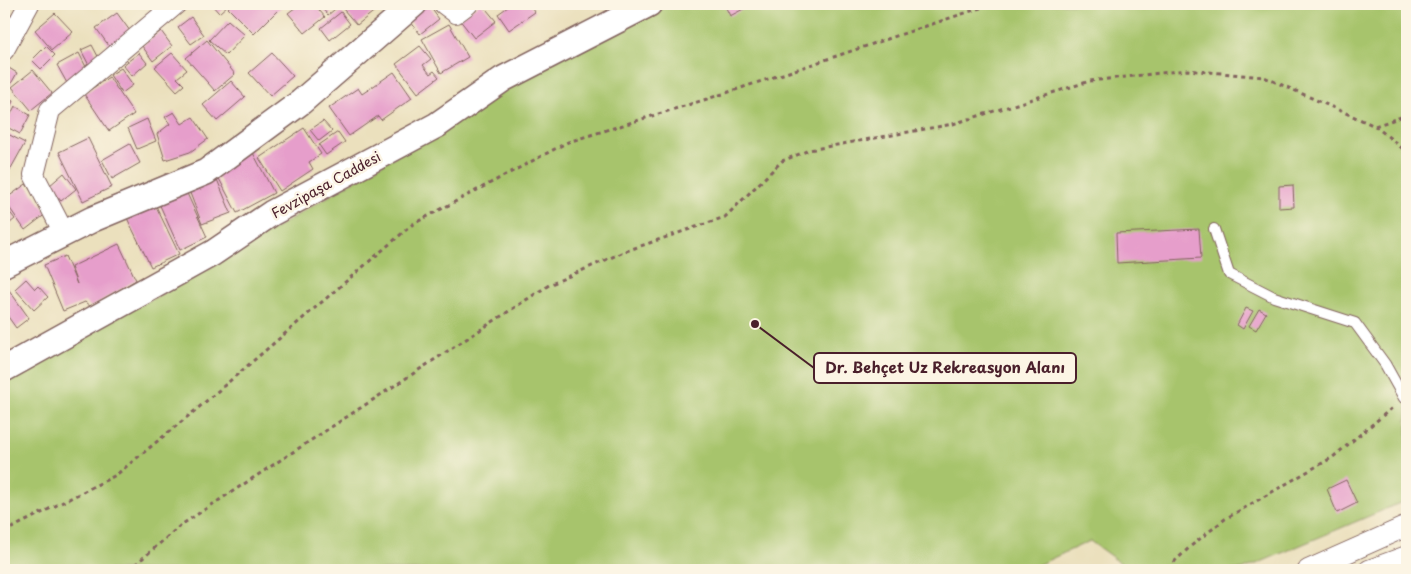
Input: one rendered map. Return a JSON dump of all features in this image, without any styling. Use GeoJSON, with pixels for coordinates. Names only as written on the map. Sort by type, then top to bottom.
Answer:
{"type":"FeatureCollection","features":[{"type":"Feature","properties":{"kind":"street"},"geometry":{"type":"LineString","coordinates":[[4,50],[29,4]]}},
{"type":"Feature","properties":{"kind":"street"},"geometry":{"type":"LineString","coordinates":[[64,234],[34,175],[50,110],[176,4]]}},
{"type":"Feature","properties":{"kind":"street"},"geometry":{"type":"LineString","coordinates":[[4,263],[93,219],[206,172],[301,102],[414,4]]}},
{"type":"Feature","properties":{"kind":"street"},"geometry":{"type":"LineString","coordinates":[[444,4],[456,14],[468,4]]}},
{"type":"Feature","properties":{"kind":"street","name":"Fevzipaşa Caddesi"},"geometry":{"type":"LineString","coordinates":[[4,369],[213,253],[272,213],[437,125],[504,79],[649,4]]}},
{"type":"Feature","properties":{"kind":"street"},"geometry":{"type":"LineString","coordinates":[[1308,570],[1407,526]]}},
{"type":"Feature","properties":{"kind":"street"},"geometry":{"type":"LineString","coordinates":[[1370,570],[1407,556]]}},
{"type":"Feature","properties":{"kind":"lane"},"geometry":{"type":"LineString","coordinates":[[1214,229],[1229,274],[1274,297],[1355,323],[1385,364],[1404,398]]}},
{"type":"Feature","properties":{"kind":"path"},"geometry":{"type":"LineString","coordinates":[[4,532],[116,475],[197,409],[413,224],[568,142],[723,94],[992,4]]}},
{"type":"Feature","properties":{"kind":"path"},"geometry":{"type":"LineString","coordinates":[[129,570],[181,525],[549,285],[626,251],[725,217],[782,162],[809,150],[953,124],[1090,80],[1187,70],[1264,77],[1376,126],[1407,152]]}},
{"type":"Feature","properties":{"kind":"path"},"geometry":{"type":"LineString","coordinates":[[1376,126],[1407,115]]}},
{"type":"Feature","properties":{"kind":"path"},"geometry":{"type":"LineString","coordinates":[[1171,570],[1175,562],[1191,546],[1225,519],[1334,457],[1404,398]]}},
{"type":"Feature","properties":{"kind":"green space"},"geometry":{"type":"Polygon","coordinates":[[[649,4],[1407,4],[1407,500],[1242,570],[1130,570],[1090,541],[1027,570],[4,570],[4,376],[191,279],[649,4]]]}},
{"type":"Feature","properties":{"kind":"building"},"geometry":{"type":"Polygon","coordinates":[[[211,4],[229,4],[219,13],[211,4]]]}},
{"type":"Feature","properties":{"kind":"building"},"geometry":{"type":"Polygon","coordinates":[[[232,4],[284,4],[254,34],[228,8],[232,4]]]}},
{"type":"Feature","properties":{"kind":"building"},"geometry":{"type":"Polygon","coordinates":[[[300,4],[314,4],[325,17],[305,33],[288,13],[300,4]]]}},
{"type":"Feature","properties":{"kind":"building"},"geometry":{"type":"Polygon","coordinates":[[[318,4],[341,4],[328,15],[318,4]]]}},
{"type":"Feature","properties":{"kind":"building"},"geometry":{"type":"Polygon","coordinates":[[[349,4],[372,4],[377,9],[357,25],[343,9],[349,4]]]}},
{"type":"Feature","properties":{"kind":"building"},"geometry":{"type":"Polygon","coordinates":[[[424,4],[428,4],[439,19],[420,34],[407,17],[424,4]]]}},
{"type":"Feature","properties":{"kind":"building"},"geometry":{"type":"Polygon","coordinates":[[[479,4],[482,4],[496,21],[474,38],[459,19],[479,4]]]}},
{"type":"Feature","properties":{"kind":"building"},"geometry":{"type":"Polygon","coordinates":[[[512,4],[529,4],[535,12],[509,30],[498,14],[512,4]]]}},
{"type":"Feature","properties":{"kind":"building"},"geometry":{"type":"Polygon","coordinates":[[[724,4],[751,4],[751,5],[730,16],[724,4]]]}},
{"type":"Feature","properties":{"kind":"building"},"geometry":{"type":"Polygon","coordinates":[[[341,12],[350,24],[330,40],[321,28],[341,12]]]}},
{"type":"Feature","properties":{"kind":"building"},"geometry":{"type":"Polygon","coordinates":[[[55,13],[73,32],[52,50],[35,30],[55,13]]]}},
{"type":"Feature","properties":{"kind":"building"},"geometry":{"type":"Polygon","coordinates":[[[117,13],[130,31],[109,46],[96,28],[117,13]]]}},
{"type":"Feature","properties":{"kind":"building"},"geometry":{"type":"Polygon","coordinates":[[[191,17],[204,35],[191,44],[178,27],[191,17]]]}},
{"type":"Feature","properties":{"kind":"building"},"geometry":{"type":"Polygon","coordinates":[[[228,20],[245,35],[226,55],[209,40],[228,20]]]}},
{"type":"Feature","properties":{"kind":"building"},"geometry":{"type":"Polygon","coordinates":[[[449,24],[468,57],[441,73],[422,39],[449,24]]]}},
{"type":"Feature","properties":{"kind":"building"},"geometry":{"type":"Polygon","coordinates":[[[161,31],[172,46],[153,61],[142,46],[161,31]]]}},
{"type":"Feature","properties":{"kind":"building"},"geometry":{"type":"Polygon","coordinates":[[[207,40],[235,74],[215,91],[186,58],[207,40]]]}},
{"type":"Feature","properties":{"kind":"building"},"geometry":{"type":"Polygon","coordinates":[[[92,45],[102,64],[91,69],[81,50],[92,45]]]}},
{"type":"Feature","properties":{"kind":"building"},"geometry":{"type":"Polygon","coordinates":[[[46,46],[55,55],[41,69],[32,60],[46,46]]]}},
{"type":"Feature","properties":{"kind":"building"},"geometry":{"type":"Polygon","coordinates":[[[420,46],[431,59],[423,65],[430,74],[434,71],[439,77],[418,93],[396,64],[420,46]]]}},
{"type":"Feature","properties":{"kind":"building"},"geometry":{"type":"Polygon","coordinates":[[[79,53],[89,73],[68,85],[57,65],[79,53]]]}},
{"type":"Feature","properties":{"kind":"building"},"geometry":{"type":"Polygon","coordinates":[[[139,53],[147,63],[132,76],[123,65],[139,53]]]}},
{"type":"Feature","properties":{"kind":"building"},"geometry":{"type":"Polygon","coordinates":[[[172,53],[187,70],[177,78],[184,85],[177,91],[155,67],[172,53]]]}},
{"type":"Feature","properties":{"kind":"building"},"geometry":{"type":"Polygon","coordinates":[[[272,53],[293,76],[270,96],[249,73],[272,53]]]}},
{"type":"Feature","properties":{"kind":"building"},"geometry":{"type":"Polygon","coordinates":[[[4,65],[17,73],[8,89],[4,87],[4,65]]]}},
{"type":"Feature","properties":{"kind":"building"},"geometry":{"type":"Polygon","coordinates":[[[121,68],[133,85],[122,93],[110,75],[121,68]]]}},
{"type":"Feature","properties":{"kind":"building"},"geometry":{"type":"Polygon","coordinates":[[[33,70],[52,93],[31,110],[12,87],[33,70]]]}},
{"type":"Feature","properties":{"kind":"building"},"geometry":{"type":"Polygon","coordinates":[[[394,72],[412,98],[381,120],[378,116],[349,136],[329,108],[358,88],[362,94],[394,72]]]}},
{"type":"Feature","properties":{"kind":"building"},"geometry":{"type":"Polygon","coordinates":[[[109,77],[134,114],[109,131],[84,94],[109,77]]]}},
{"type":"Feature","properties":{"kind":"building"},"geometry":{"type":"Polygon","coordinates":[[[231,81],[245,97],[217,121],[203,105],[231,81]]]}},
{"type":"Feature","properties":{"kind":"building"},"geometry":{"type":"Polygon","coordinates":[[[4,97],[13,101],[4,120],[4,97]]]}},
{"type":"Feature","properties":{"kind":"building"},"geometry":{"type":"Polygon","coordinates":[[[15,106],[30,115],[20,134],[5,126],[15,106]]]}},
{"type":"Feature","properties":{"kind":"building"},"geometry":{"type":"Polygon","coordinates":[[[174,112],[182,124],[193,117],[208,139],[190,152],[165,160],[157,134],[170,124],[165,117],[174,112]]]}},
{"type":"Feature","properties":{"kind":"building"},"geometry":{"type":"Polygon","coordinates":[[[147,119],[156,141],[137,149],[128,128],[147,119]]]}},
{"type":"Feature","properties":{"kind":"building"},"geometry":{"type":"Polygon","coordinates":[[[323,121],[332,131],[319,141],[310,130],[323,121]]]}},
{"type":"Feature","properties":{"kind":"building"},"geometry":{"type":"Polygon","coordinates":[[[304,128],[321,154],[309,162],[313,169],[280,191],[259,158],[304,128]]]}},
{"type":"Feature","properties":{"kind":"building"},"geometry":{"type":"Polygon","coordinates":[[[4,132],[25,143],[10,170],[4,166],[4,132]]]}},
{"type":"Feature","properties":{"kind":"building"},"geometry":{"type":"Polygon","coordinates":[[[338,132],[345,142],[326,155],[319,145],[338,132]]]}},
{"type":"Feature","properties":{"kind":"building"},"geometry":{"type":"Polygon","coordinates":[[[88,138],[112,187],[83,201],[59,152],[88,138]]]}},
{"type":"Feature","properties":{"kind":"building"},"geometry":{"type":"Polygon","coordinates":[[[130,144],[140,163],[112,179],[102,160],[130,144]]]}},
{"type":"Feature","properties":{"kind":"building"},"geometry":{"type":"Polygon","coordinates":[[[251,149],[274,193],[237,213],[214,169],[251,149]]]}},
{"type":"Feature","properties":{"kind":"building"},"geometry":{"type":"Polygon","coordinates":[[[64,173],[76,189],[61,201],[49,186],[64,173]]]}},
{"type":"Feature","properties":{"kind":"building"},"geometry":{"type":"Polygon","coordinates":[[[216,177],[231,213],[202,224],[188,188],[216,177]]]}},
{"type":"Feature","properties":{"kind":"building"},"geometry":{"type":"Polygon","coordinates":[[[26,184],[47,213],[25,230],[4,200],[26,184]]]}},
{"type":"Feature","properties":{"kind":"building"},"geometry":{"type":"Polygon","coordinates":[[[1293,185],[1294,207],[1279,208],[1279,186],[1293,185]]]}},
{"type":"Feature","properties":{"kind":"building"},"geometry":{"type":"Polygon","coordinates":[[[185,189],[207,237],[180,250],[158,201],[185,189]]]}},
{"type":"Feature","properties":{"kind":"building"},"geometry":{"type":"Polygon","coordinates":[[[155,204],[179,254],[151,267],[127,218],[155,204]]]}},
{"type":"Feature","properties":{"kind":"building"},"geometry":{"type":"Polygon","coordinates":[[[4,205],[15,219],[4,228],[4,205]]]}},
{"type":"Feature","properties":{"kind":"building"},"geometry":{"type":"Polygon","coordinates":[[[1199,229],[1201,258],[1117,263],[1116,233],[1199,229]]]}},
{"type":"Feature","properties":{"kind":"building"},"geometry":{"type":"Polygon","coordinates":[[[119,244],[136,280],[91,307],[85,302],[63,311],[44,265],[65,256],[77,284],[71,267],[119,244]]]}},
{"type":"Feature","properties":{"kind":"building"},"geometry":{"type":"Polygon","coordinates":[[[26,279],[35,289],[38,286],[48,297],[34,310],[15,289],[26,279]]]}},
{"type":"Feature","properties":{"kind":"building"},"geometry":{"type":"Polygon","coordinates":[[[4,283],[29,318],[16,328],[4,311],[4,283]]]}},
{"type":"Feature","properties":{"kind":"building"},"geometry":{"type":"Polygon","coordinates":[[[1246,308],[1253,311],[1243,329],[1237,325],[1246,308]]]}},
{"type":"Feature","properties":{"kind":"building"},"geometry":{"type":"Polygon","coordinates":[[[1259,309],[1266,313],[1256,330],[1249,326],[1259,309]]]}},
{"type":"Feature","properties":{"kind":"building"},"geometry":{"type":"Polygon","coordinates":[[[1346,480],[1357,503],[1337,513],[1327,489],[1346,480]]]}},
{"type":"Feature","properties":{"kind":"place","name":"Dr. Behçet Uz Rekreasyon Alanı"},"geometry":{"type":"Point","coordinates":[755,324]}}]}
